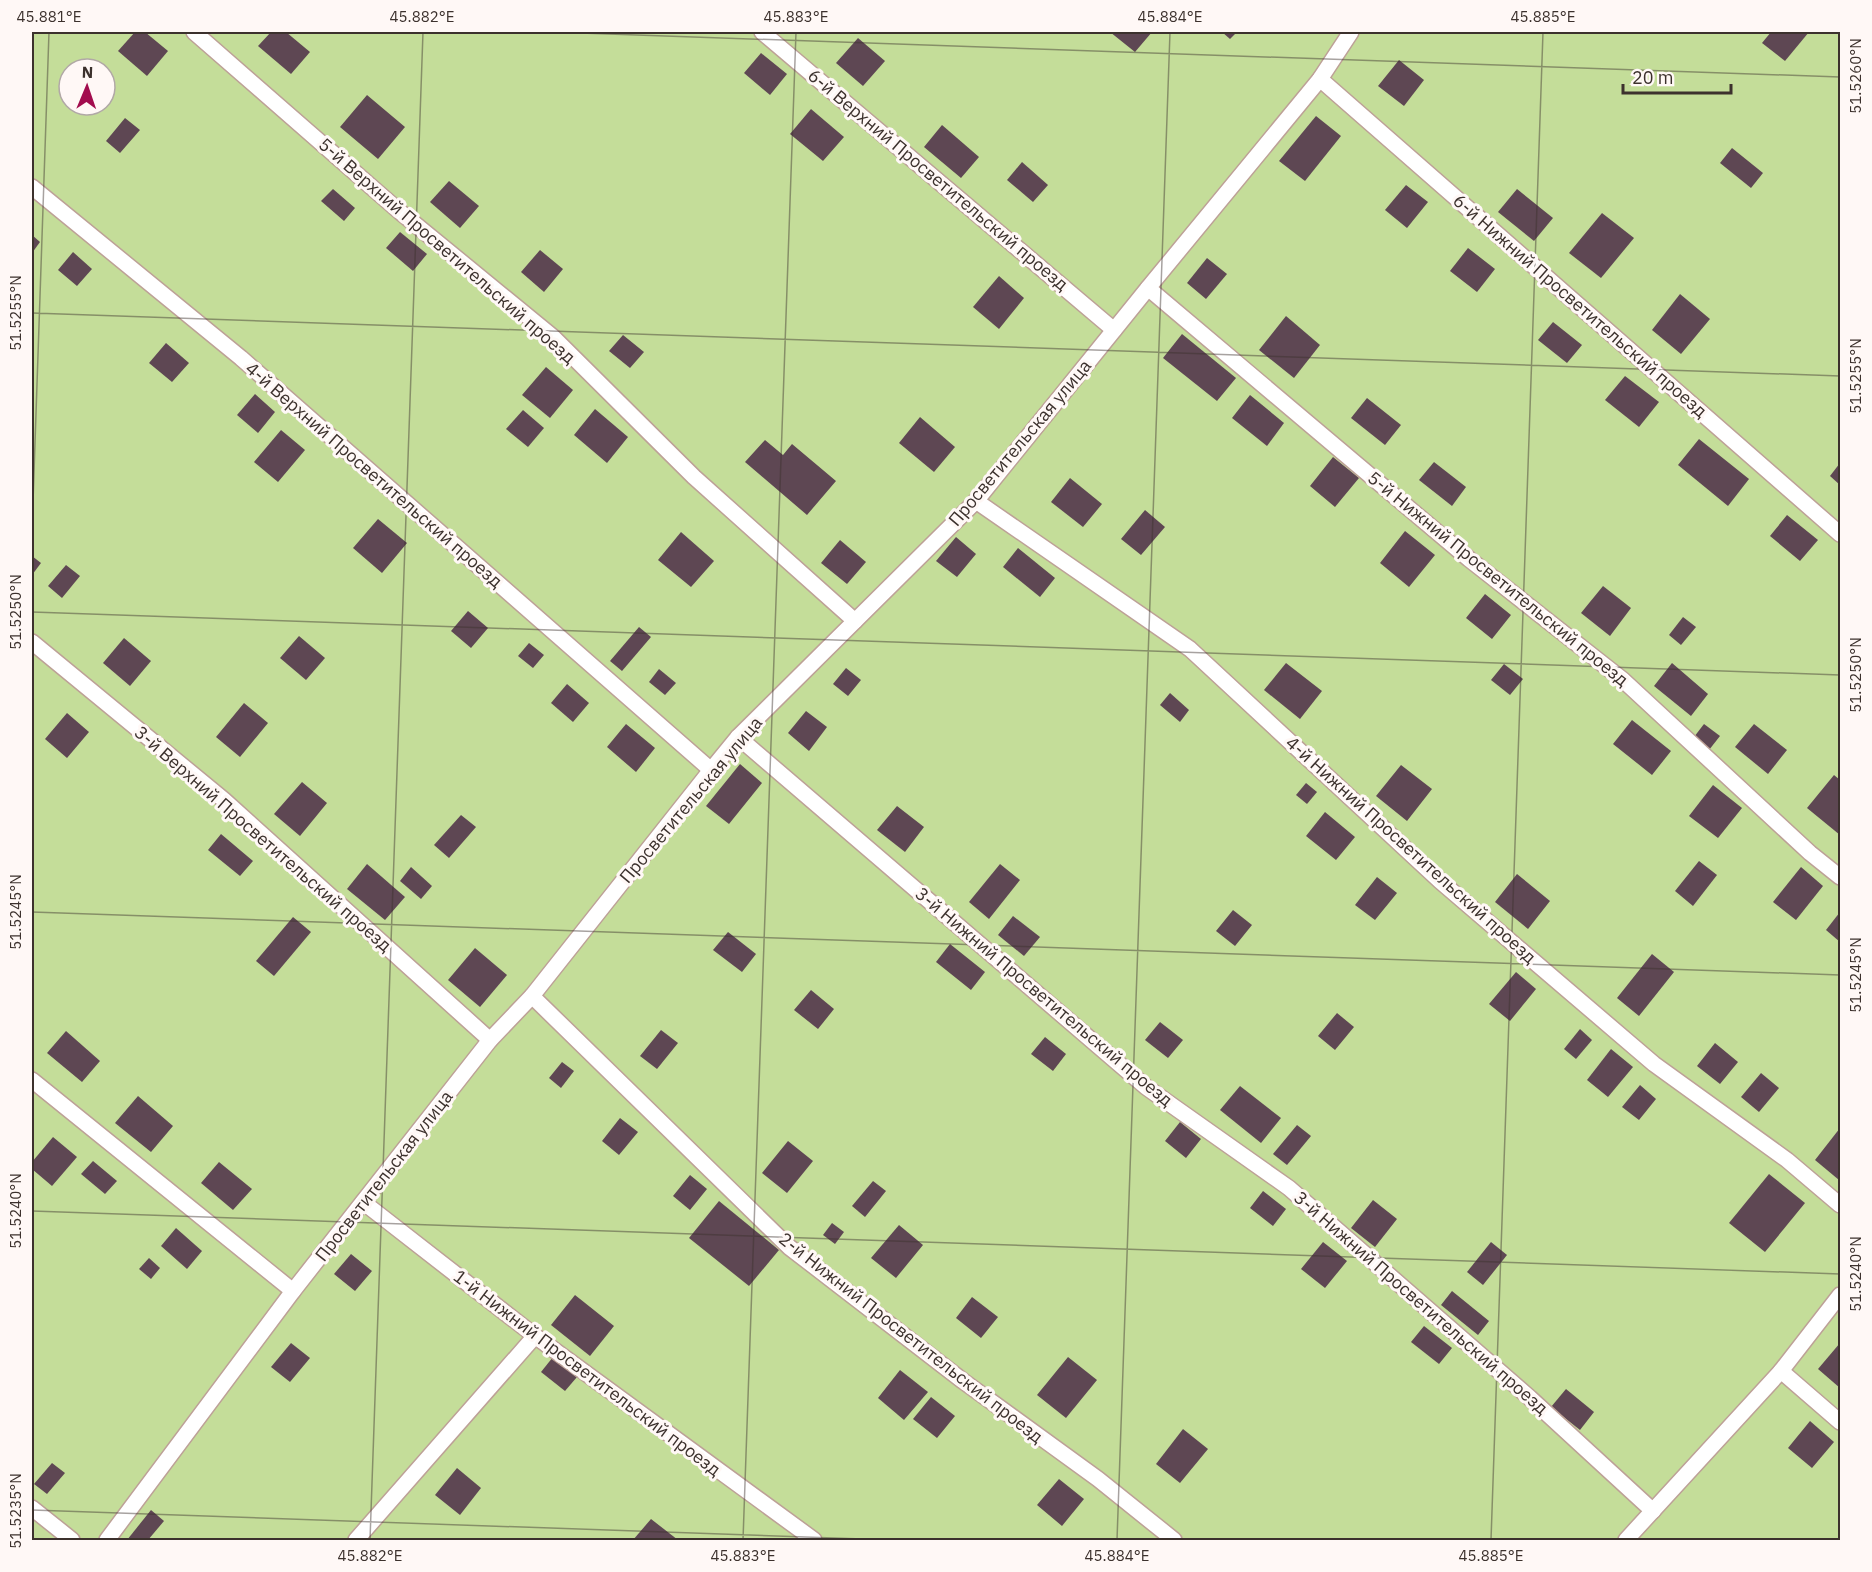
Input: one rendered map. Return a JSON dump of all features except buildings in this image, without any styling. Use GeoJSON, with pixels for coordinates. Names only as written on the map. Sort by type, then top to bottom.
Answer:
{"type":"FeatureCollection","features":[{"type":"Feature","properties":{"kind":"lane","name":"5-й Верхний Просветительский проезд"},"geometry":{"type":"LineString","coordinates":[[194,32],[399,211],[553,337],[694,477],[855,621]]}},
{"type":"Feature","properties":{"kind":"lane","name":"6-й Верхний Просветительский проезд"},"geometry":{"type":"LineString","coordinates":[[762,32],[1114,330]]}},
{"type":"Feature","properties":{"kind":"lane","name":"Просветительская улица"},"geometry":{"type":"LineString","coordinates":[[107,1540],[293,1292],[490,1040],[532,996],[711,770],[738,738],[976,501],[1320,79],[1347,33]]}},
{"type":"Feature","properties":{"kind":"lane","name":"6-й Нижний Просветительский проезд"},"geometry":{"type":"LineString","coordinates":[[1320,79],[1840,534]]}},
{"type":"Feature","properties":{"kind":"lane","name":"4-й Верхний Просветительский проезд"},"geometry":{"type":"LineString","coordinates":[[32,187],[241,358],[711,770]]}},
{"type":"Feature","properties":{"kind":"lane","name":"5-й Нижний Просветительский проезд"},"geometry":{"type":"LineString","coordinates":[[1148,288],[1469,559],[1623,680],[1810,853],[1840,877]]}},
{"type":"Feature","properties":{"kind":"lane","name":"4-й Нижний Просветительский проезд"},"geometry":{"type":"LineString","coordinates":[[976,501],[1190,649],[1440,880],[1654,1064],[1787,1160],[1840,1205]]}},
{"type":"Feature","properties":{"kind":"lane","name":"3-й Верхний Просветительский проезд"},"geometry":{"type":"LineString","coordinates":[[32,642],[224,800],[490,1040]]}},
{"type":"Feature","properties":{"kind":"lane","name":"3-й Нижний Просветительский проезд"},"geometry":{"type":"LineString","coordinates":[[738,738],[1146,1086],[1289,1188],[1530,1398],[1653,1511]]}},
{"type":"Feature","properties":{"kind":"lane","name":"2-й Нижний Просветительский проезд"},"geometry":{"type":"LineString","coordinates":[[532,996],[789,1247],[963,1381],[1098,1479],[1174,1540]]}},
{"type":"Feature","properties":{"kind":"lane"},"geometry":{"type":"LineString","coordinates":[[32,1080],[293,1292]]}},
{"type":"Feature","properties":{"kind":"lane","name":"1-й Нижний Просветительский проезд"},"geometry":{"type":"LineString","coordinates":[[363,1202],[535,1336],[814,1540]]}},
{"type":"Feature","properties":{"kind":"lane"},"geometry":{"type":"LineString","coordinates":[[1626,1540],[1782,1371],[1840,1295]]}},
{"type":"Feature","properties":{"kind":"lane"},"geometry":{"type":"LineString","coordinates":[[356,1540],[535,1336]]}},
{"type":"Feature","properties":{"kind":"lane"},"geometry":{"type":"LineString","coordinates":[[1782,1371],[1840,1422]]}},
{"type":"Feature","properties":{"kind":"lane"},"geometry":{"type":"LineString","coordinates":[[32,1508],[72,1540]]}},
{"type":"Feature","properties":{"kind":"green space"},"geometry":{"type":"Polygon","coordinates":[[[32,32],[1840,32],[1840,1540],[32,1540],[32,32]]]}}]}
